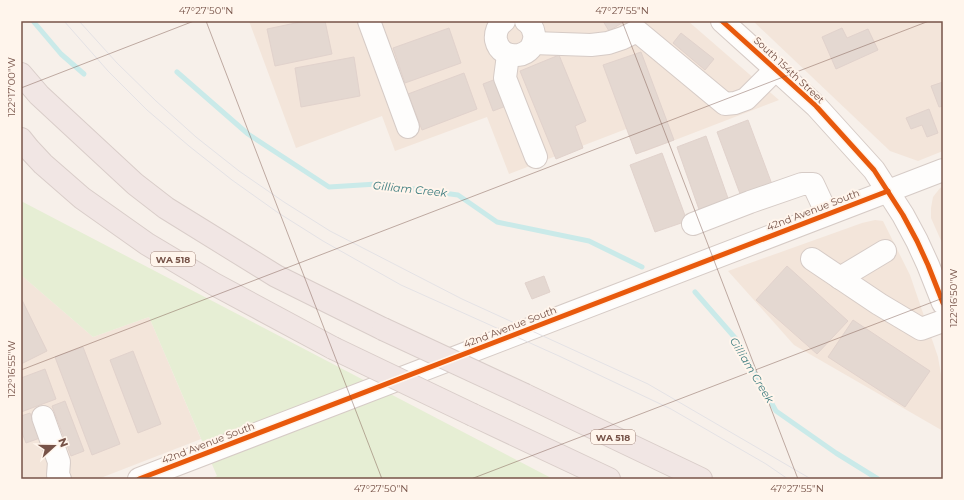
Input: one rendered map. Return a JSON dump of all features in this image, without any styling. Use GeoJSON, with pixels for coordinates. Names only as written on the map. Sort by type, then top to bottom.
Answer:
{"type":"FeatureCollection","features":[{"type":"Feature","properties":{"kind":"highway","name":"WA 518"},"geometry":{"type":"LineString","coordinates":[[21,74],[39,95],[129,179],[166,208],[276,276],[383,329],[701,479]]}},
{"type":"Feature","properties":{"kind":"highway","name":"WA 518"},"geometry":{"type":"LineString","coordinates":[[24,144],[43,164],[82,198],[147,244],[214,284],[333,348],[609,479]]}},
{"type":"Feature","properties":{"kind":"street"},"geometry":{"type":"LineString","coordinates":[[369,21],[408,126]]}},
{"type":"Feature","properties":{"kind":"street"},"geometry":{"type":"LineString","coordinates":[[504,21],[497,30],[497,45],[508,55],[516,56],[529,50],[533,43],[533,28],[526,21]]}},
{"type":"Feature","properties":{"kind":"street","name":"South 154th Street"},"geometry":{"type":"LineString","coordinates":[[722,21],[816,106],[874,170],[903,215],[920,247],[943,303]]}},
{"type":"Feature","properties":{"kind":"street"},"geometry":{"type":"LineString","coordinates":[[533,43],[590,45],[608,44],[637,31],[725,104],[735,103],[746,99],[775,70]]}},
{"type":"Feature","properties":{"kind":"street"},"geometry":{"type":"LineString","coordinates":[[508,55],[505,78],[536,157]]}},
{"type":"Feature","properties":{"kind":"street","name":"42nd Avenue South"},"geometry":{"type":"LineString","coordinates":[[139,479],[943,170]]}},
{"type":"Feature","properties":{"kind":"street"},"geometry":{"type":"LineString","coordinates":[[693,224],[802,184],[813,184],[827,214]]}},
{"type":"Feature","properties":{"kind":"street"},"geometry":{"type":"LineString","coordinates":[[840,278],[885,251]]}},
{"type":"Feature","properties":{"kind":"street"},"geometry":{"type":"LineString","coordinates":[[812,259],[879,304],[921,329],[943,321]]}},
{"type":"Feature","properties":{"kind":"street"},"geometry":{"type":"LineString","coordinates":[[43,417],[59,462],[55,478]]}},
{"type":"Feature","properties":{"kind":"shaded area"},"geometry":{"type":"Polygon","coordinates":[[[249,21],[688,21],[779,100],[644,152],[634,126],[509,174],[487,117],[395,151],[382,116],[296,148],[249,21]]]}},
{"type":"Feature","properties":{"kind":"shaded area"},"geometry":{"type":"Polygon","coordinates":[[[753,21],[943,21],[943,151],[918,161],[890,151],[753,21]]]}},
{"type":"Feature","properties":{"kind":"shaded area"},"geometry":{"type":"Polygon","coordinates":[[[943,187],[943,245],[931,218],[931,208],[933,197],[940,188],[943,187]]]}},
{"type":"Feature","properties":{"kind":"shaded area"},"geometry":{"type":"Polygon","coordinates":[[[875,220],[883,221],[910,275],[938,357],[943,386],[943,431],[794,345],[728,271],[862,223],[875,220]]]}},
{"type":"Feature","properties":{"kind":"shaded area"},"geometry":{"type":"Polygon","coordinates":[[[21,275],[93,337],[149,317],[201,439],[98,479],[21,479],[21,275]]]}},
{"type":"Feature","properties":{"kind":"green space"},"geometry":{"type":"Polygon","coordinates":[[[21,201],[553,479],[211,479],[217,476],[149,317],[93,337],[21,275],[21,201]]]}},
{"type":"Feature","properties":{"kind":"building"},"geometry":{"type":"Polygon","coordinates":[[[305,21],[325,21],[332,54],[275,66],[267,29],[305,21]]]}},
{"type":"Feature","properties":{"kind":"building"},"geometry":{"type":"Polygon","coordinates":[[[603,21],[625,21],[609,31],[603,21]]]}},
{"type":"Feature","properties":{"kind":"building"},"geometry":{"type":"Polygon","coordinates":[[[449,28],[461,63],[405,83],[393,48],[449,28]]]}},
{"type":"Feature","properties":{"kind":"building"},"geometry":{"type":"Polygon","coordinates":[[[842,28],[847,38],[868,29],[878,50],[836,69],[822,37],[842,28]]]}},
{"type":"Feature","properties":{"kind":"building"},"geometry":{"type":"Polygon","coordinates":[[[681,33],[714,59],[705,70],[673,43],[681,33]]]}},
{"type":"Feature","properties":{"kind":"building"},"geometry":{"type":"Polygon","coordinates":[[[641,52],[674,140],[636,154],[603,65],[641,52]]]}},
{"type":"Feature","properties":{"kind":"building"},"geometry":{"type":"Polygon","coordinates":[[[559,55],[586,121],[575,126],[583,148],[556,159],[520,71],[559,55]]]}},
{"type":"Feature","properties":{"kind":"building"},"geometry":{"type":"Polygon","coordinates":[[[354,57],[360,96],[301,107],[295,68],[354,57]]]}},
{"type":"Feature","properties":{"kind":"building"},"geometry":{"type":"Polygon","coordinates":[[[464,73],[477,109],[422,130],[408,94],[464,73]]]}},
{"type":"Feature","properties":{"kind":"building"},"geometry":{"type":"Polygon","coordinates":[[[496,79],[506,106],[493,111],[483,84],[496,79]]]}},
{"type":"Feature","properties":{"kind":"building"},"geometry":{"type":"Polygon","coordinates":[[[943,82],[943,106],[939,107],[931,86],[943,82]]]}},
{"type":"Feature","properties":{"kind":"building"},"geometry":{"type":"Polygon","coordinates":[[[929,109],[938,133],[927,137],[922,125],[911,129],[906,118],[929,109]]]}},
{"type":"Feature","properties":{"kind":"building"},"geometry":{"type":"Polygon","coordinates":[[[748,120],[773,187],[742,199],[717,132],[748,120]]]}},
{"type":"Feature","properties":{"kind":"building"},"geometry":{"type":"Polygon","coordinates":[[[706,136],[730,204],[701,215],[677,147],[706,136]]]}},
{"type":"Feature","properties":{"kind":"building"},"geometry":{"type":"Polygon","coordinates":[[[662,153],[687,221],[655,232],[630,165],[662,153]]]}},
{"type":"Feature","properties":{"kind":"building"},"geometry":{"type":"Polygon","coordinates":[[[787,266],[848,321],[817,354],[756,300],[787,266]]]}},
{"type":"Feature","properties":{"kind":"building"},"geometry":{"type":"Polygon","coordinates":[[[544,276],[550,292],[532,299],[525,283],[544,276]]]}},
{"type":"Feature","properties":{"kind":"building"},"geometry":{"type":"Polygon","coordinates":[[[22,300],[47,351],[21,364],[21,301],[22,300]]]}},
{"type":"Feature","properties":{"kind":"building"},"geometry":{"type":"Polygon","coordinates":[[[853,320],[930,371],[905,407],[828,357],[853,320]]]}},
{"type":"Feature","properties":{"kind":"building"},"geometry":{"type":"Polygon","coordinates":[[[83,347],[120,444],[92,455],[55,357],[83,347]]]}},
{"type":"Feature","properties":{"kind":"building"},"geometry":{"type":"Polygon","coordinates":[[[133,351],[161,424],[138,433],[110,360],[133,351]]]}},
{"type":"Feature","properties":{"kind":"building"},"geometry":{"type":"Polygon","coordinates":[[[45,369],[56,399],[21,412],[21,378],[45,369]]]}},
{"type":"Feature","properties":{"kind":"building"},"geometry":{"type":"Polygon","coordinates":[[[65,401],[84,451],[71,456],[52,406],[65,401]]]}},
{"type":"Feature","properties":{"kind":"building"},"geometry":{"type":"Polygon","coordinates":[[[30,413],[40,438],[26,443],[21,430],[21,416],[30,413]]]}},
{"type":"Feature","properties":{"kind":"waterway"},"geometry":{"type":"LineString","coordinates":[[33,21],[61,54],[84,74]]}},
{"type":"Feature","properties":{"kind":"waterway","name":"Gilliam Creek"},"geometry":{"type":"LineString","coordinates":[[177,72],[248,134],[329,187],[377,184],[458,195],[497,222],[589,241],[642,267]]}},
{"type":"Feature","properties":{"kind":"waterway","name":"Gilliam Creek"},"geometry":{"type":"LineString","coordinates":[[695,292],[736,339],[776,411],[836,453],[878,479]]}},
{"type":"Feature","properties":{"kind":"tram line"},"geometry":{"type":"LineString","coordinates":[[64,21],[108,71],[147,110],[232,180],[277,212],[323,241],[401,285],[559,356],[671,409],[766,464],[788,479]]}},
{"type":"Feature","properties":{"kind":"tram line"},"geometry":{"type":"LineString","coordinates":[[79,21],[117,63],[196,137],[239,171],[330,231],[462,299],[648,384],[811,479]]}},
{"type":"Feature","properties":{"kind":"cycle path"},"geometry":{"type":"LineString","coordinates":[[722,21],[816,106],[874,170],[903,215],[917,241],[943,303]]}},
{"type":"Feature","properties":{"kind":"cycle path"},"geometry":{"type":"LineString","coordinates":[[139,479],[888,191]]}}]}
